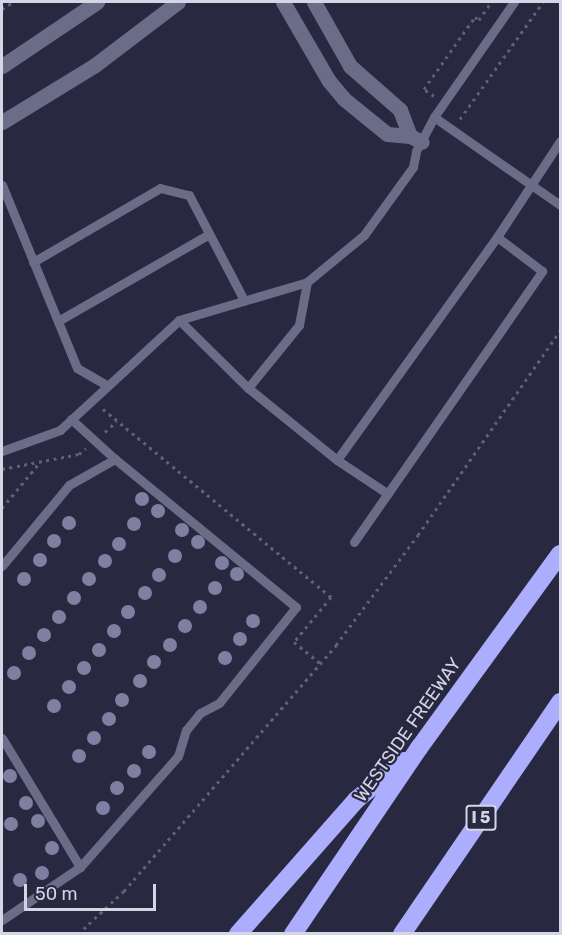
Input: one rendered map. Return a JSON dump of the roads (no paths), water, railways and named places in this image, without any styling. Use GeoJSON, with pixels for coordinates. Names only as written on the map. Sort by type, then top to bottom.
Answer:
{"type":"FeatureCollection","features":[{"type":"Feature","properties":{"kind":"highway","name":"WESTSIDE FREEWAY"},"geometry":{"type":"LineString","coordinates":[[293,933],[419,748],[561,554]]}},
{"type":"Feature","properties":{"kind":"highway","name":"I 5"},"geometry":{"type":"LineString","coordinates":[[402,933],[561,702]]}},
{"type":"Feature","properties":{"kind":"highway"},"geometry":{"type":"LineString","coordinates":[[238,933],[356,800],[419,748]]}},
{"type":"Feature","properties":{"kind":"street"},"geometry":{"type":"LineString","coordinates":[[2,66],[97,2]]}},
{"type":"Feature","properties":{"kind":"street"},"geometry":{"type":"LineString","coordinates":[[2,122],[95,66],[178,2]]}},
{"type":"Feature","properties":{"kind":"street"},"geometry":{"type":"LineString","coordinates":[[283,2],[329,81],[344,99],[387,134],[416,139]]}},
{"type":"Feature","properties":{"kind":"street"},"geometry":{"type":"LineString","coordinates":[[314,2],[350,66],[400,110],[416,139]]}},
{"type":"Feature","properties":{"kind":"lane"},"geometry":{"type":"LineString","coordinates":[[2,451],[60,430],[105,384],[179,320],[307,282],[364,236],[413,167],[416,139],[434,117],[514,2]]}},
{"type":"Feature","properties":{"kind":"lane"},"geometry":{"type":"LineString","coordinates":[[434,117],[561,205]]}},
{"type":"Feature","properties":{"kind":"lane"},"geometry":{"type":"LineString","coordinates":[[338,460],[561,141]]}},
{"type":"Feature","properties":{"kind":"lane"},"geometry":{"type":"LineString","coordinates":[[2,185],[78,369],[105,384]]}},
{"type":"Feature","properties":{"kind":"lane"},"geometry":{"type":"LineString","coordinates":[[33,262],[160,188],[189,195],[244,300]]}},
{"type":"Feature","properties":{"kind":"lane"},"geometry":{"type":"LineString","coordinates":[[58,321],[209,234]]}},
{"type":"Feature","properties":{"kind":"lane"},"geometry":{"type":"LineString","coordinates":[[354,542],[542,271],[496,237]]}},
{"type":"Feature","properties":{"kind":"lane"},"geometry":{"type":"LineString","coordinates":[[248,388],[299,325],[307,282]]}},
{"type":"Feature","properties":{"kind":"lane"},"geometry":{"type":"LineString","coordinates":[[179,320],[248,388],[338,460],[388,494]]}},
{"type":"Feature","properties":{"kind":"lane"},"geometry":{"type":"LineString","coordinates":[[2,920],[80,867],[178,756],[186,730],[200,713],[219,703],[296,607],[115,459],[71,419]]}},
{"type":"Feature","properties":{"kind":"lane"},"geometry":{"type":"LineString","coordinates":[[2,566],[69,485],[115,459]]}},
{"type":"Feature","properties":{"kind":"lane"},"geometry":{"type":"LineString","coordinates":[[2,738],[80,867]]}}]}
